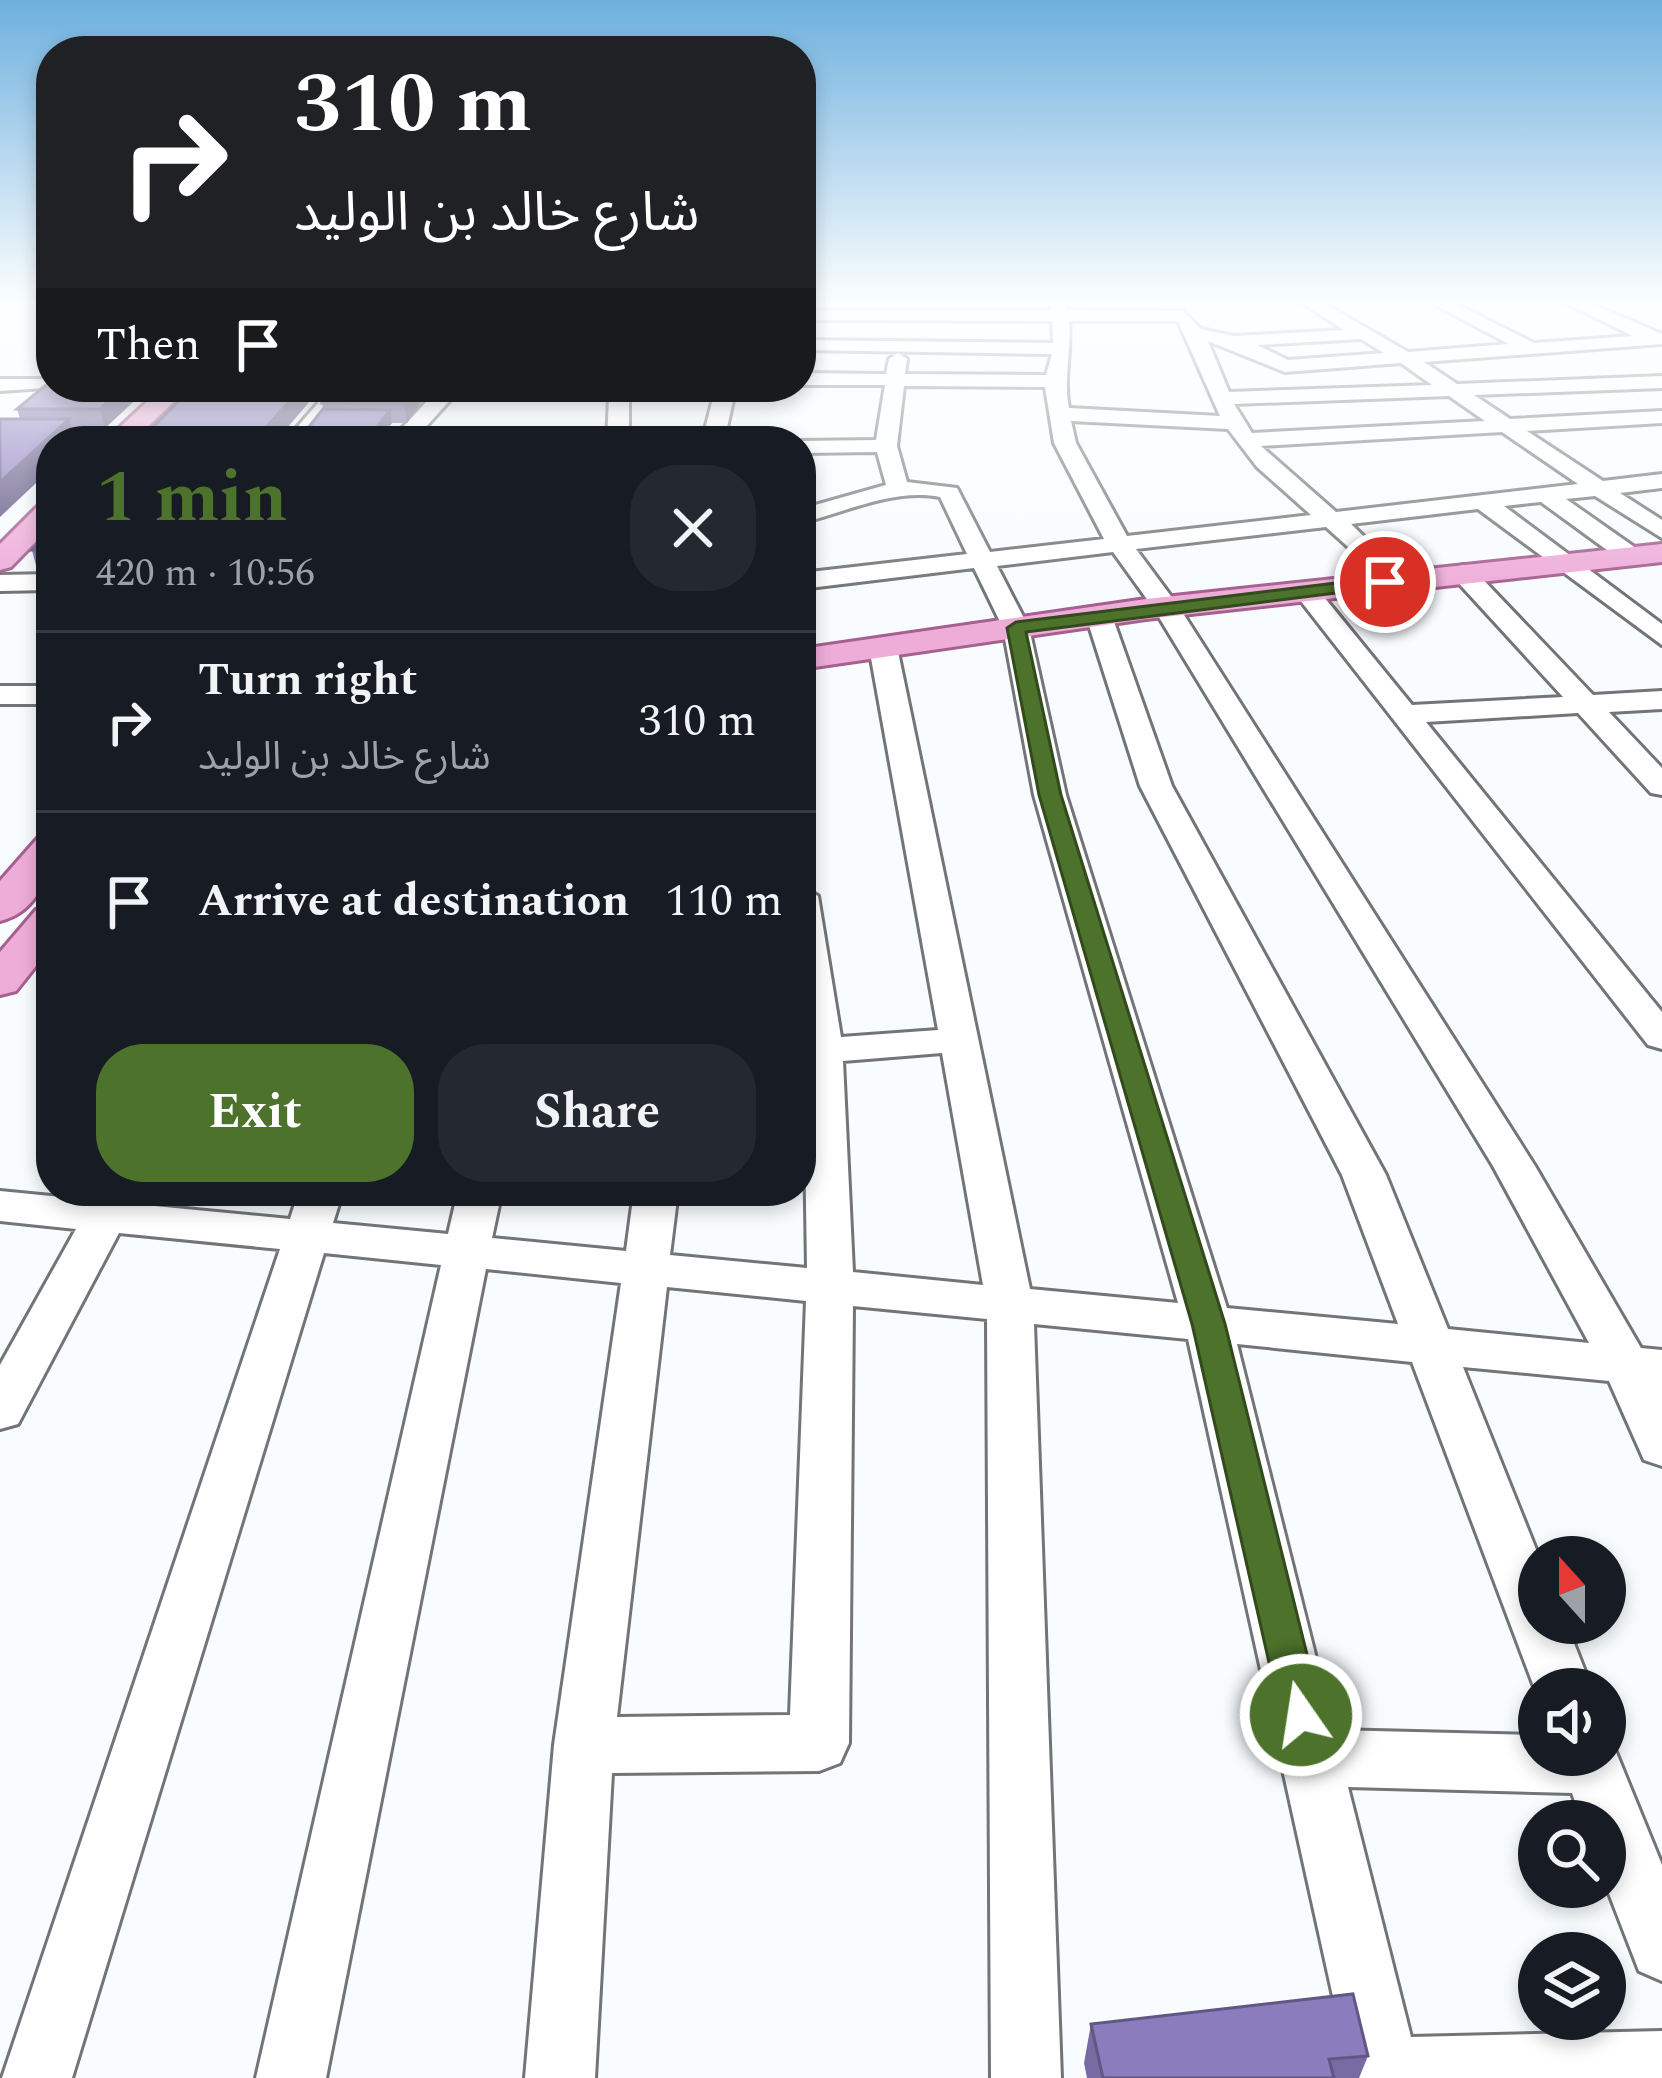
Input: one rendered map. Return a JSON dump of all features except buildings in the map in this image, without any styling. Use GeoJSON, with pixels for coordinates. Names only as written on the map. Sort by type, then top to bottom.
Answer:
{"type":"FeatureCollection","features":[{"type":"Feature","properties":{"kind":"main road"},"geometry":{"type":"LineString","coordinates":[[134,426],[161,402]]}},
{"type":"Feature","properties":{"kind":"main road"},"geometry":{"type":"LineString","coordinates":[[0,561],[36,524]]}},
{"type":"Feature","properties":{"kind":"main road"},"geometry":{"type":"LineString","coordinates":[[816,657],[1166,607],[1647,555]]}},
{"type":"Feature","properties":{"kind":"main road"},"geometry":{"type":"LineString","coordinates":[[0,908],[36,866]]}},
{"type":"Feature","properties":{"kind":"main road"},"geometry":{"type":"LineString","coordinates":[[0,981],[36,937]]}},
{"type":"Feature","properties":{"kind":"street"},"geometry":{"type":"LineString","coordinates":[[891,398],[886,446],[899,492]]}},
{"type":"Feature","properties":{"kind":"street"},"geometry":{"type":"LineString","coordinates":[[1059,398],[1065,443],[1119,544],[1166,607],[1644,1366],[1662,1446]]}},
{"type":"Feature","properties":{"kind":"street"},"geometry":{"type":"LineString","coordinates":[[1225,398],[1241,432],[1378,562],[1380,570],[1367,584]]}},
{"type":"Feature","properties":{"kind":"street"},"geometry":{"type":"LineString","coordinates":[[1462,398],[1662,531]]}},
{"type":"Feature","properties":{"kind":"street"},"geometry":{"type":"LineString","coordinates":[[1620,398],[1659,419]]}},
{"type":"Feature","properties":{"kind":"street"},"geometry":{"type":"LineString","coordinates":[[309,426],[329,402]]}},
{"type":"Feature","properties":{"kind":"street"},"geometry":{"type":"LineString","coordinates":[[415,426],[437,402]]}},
{"type":"Feature","properties":{"kind":"street"},"geometry":{"type":"LineString","coordinates":[[1063,414],[1241,432],[1659,419]]}},
{"type":"Feature","properties":{"kind":"street"},"geometry":{"type":"LineString","coordinates":[[0,435],[18,418]]}},
{"type":"Feature","properties":{"kind":"street"},"geometry":{"type":"LineString","coordinates":[[0,435],[36,438]]}},
{"type":"Feature","properties":{"kind":"street"},"geometry":{"type":"LineString","coordinates":[[816,447],[886,446]]}},
{"type":"Feature","properties":{"kind":"street"},"geometry":{"type":"LineString","coordinates":[[816,579],[1592,487],[1660,483]]}},
{"type":"Feature","properties":{"kind":"street"},"geometry":{"type":"LineString","coordinates":[[816,512],[926,488],[949,493],[987,561],[1016,628],[1050,795],[1208,1324],[1386,2076],[1662,2066]]}},
{"type":"Feature","properties":{"kind":"street"},"geometry":{"type":"LineString","coordinates":[[1542,493],[1647,555]]}},
{"type":"Feature","properties":{"kind":"street"},"geometry":{"type":"LineString","coordinates":[[1480,500],[1570,562],[1662,637]]}},
{"type":"Feature","properties":{"kind":"street"},"geometry":{"type":"LineString","coordinates":[[1463,573],[1662,786]]}},
{"type":"Feature","properties":{"kind":"street"},"geometry":{"type":"LineString","coordinates":[[0,583],[36,582]]}},
{"type":"Feature","properties":{"kind":"street"},"geometry":{"type":"LineString","coordinates":[[1306,591],[1656,1022]]}},
{"type":"Feature","properties":{"kind":"street"},"geometry":{"type":"LineString","coordinates":[[1100,616],[1156,786],[1364,1175],[1555,1668]]}},
{"type":"Feature","properties":{"kind":"street"},"geometry":{"type":"LineString","coordinates":[[883,647],[1010,1304],[1026,2078]]}},
{"type":"Feature","properties":{"kind":"street"},"geometry":{"type":"LineString","coordinates":[[0,695],[36,695]]}},
{"type":"Feature","properties":{"kind":"street"},"geometry":{"type":"LineString","coordinates":[[1405,714],[1662,700]]}},
{"type":"Feature","properties":{"kind":"street"},"geometry":{"type":"LineString","coordinates":[[816,1051],[958,1040]]}},
{"type":"Feature","properties":{"kind":"street"},"geometry":{"type":"LineString","coordinates":[[584,1745],[819,1744],[830,1288],[816,1104]]}},
{"type":"Feature","properties":{"kind":"street"},"geometry":{"type":"LineString","coordinates":[[0,1206],[36,1205]]}},
{"type":"Feature","properties":{"kind":"street"},"geometry":{"type":"LineString","coordinates":[[0,1410],[111,1206]]}},
{"type":"Feature","properties":{"kind":"street"},"geometry":{"type":"LineString","coordinates":[[152,1206],[314,1214],[466,1252],[1644,1366]]}},
{"type":"Feature","properties":{"kind":"street"},"geometry":{"type":"LineString","coordinates":[[291,2078],[477,1206]]}},
{"type":"Feature","properties":{"kind":"street"},"geometry":{"type":"LineString","coordinates":[[560,2078],[584,1745],[654,1206]]}},
{"type":"Feature","properties":{"kind":"street"},"geometry":{"type":"LineString","coordinates":[[37,2078],[314,1214]]}},
{"type":"Feature","properties":{"kind":"street"},"geometry":{"type":"LineString","coordinates":[[1312,1758],[1518,1759]]}},
{"type":"Feature","properties":{"kind":"street"},"geometry":{"type":"LineString","coordinates":[[1596,1776],[1662,1948]]}},
{"type":"Feature","properties":{"kind":"route"},"geometry":{"type":"LineString","coordinates":[[1301,1715],[1208,1324],[1050,795],[1016,628],[1385,582]]}}]}
